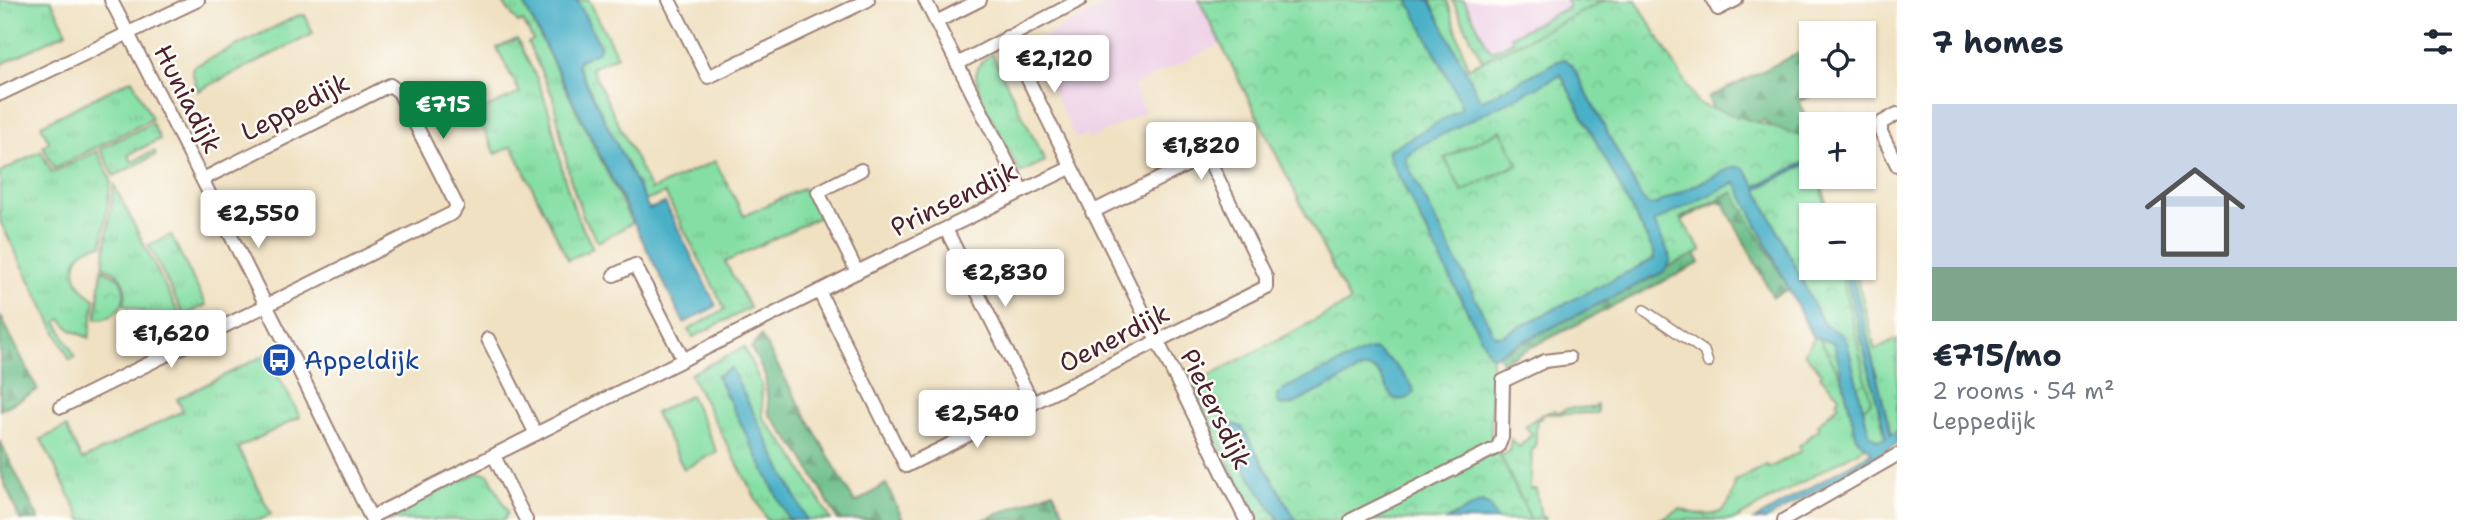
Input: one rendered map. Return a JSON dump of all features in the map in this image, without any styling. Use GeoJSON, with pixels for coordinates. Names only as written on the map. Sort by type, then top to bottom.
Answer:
{"type":"FeatureCollection","features":[{"type":"Feature","properties":{"kind":"street","name":"Huniadijk"},"geometry":{"type":"LineString","coordinates":[[111,0],[266,304],[371,519]]}},
{"type":"Feature","properties":{"kind":"street"},"geometry":{"type":"LineString","coordinates":[[0,94],[198,0]]}},
{"type":"Feature","properties":{"kind":"street"},"geometry":{"type":"LineString","coordinates":[[670,0],[708,77],[868,0]]}},
{"type":"Feature","properties":{"kind":"street"},"geometry":{"type":"LineString","coordinates":[[925,0],[1022,191]]}},
{"type":"Feature","properties":{"kind":"street"},"geometry":{"type":"LineString","coordinates":[[936,22],[980,0]]}},
{"type":"Feature","properties":{"kind":"street"},"geometry":{"type":"LineString","coordinates":[[957,64],[1080,0]]}},
{"type":"Feature","properties":{"kind":"street"},"geometry":{"type":"LineString","coordinates":[[1713,0],[1718,9],[1736,0]]}},
{"type":"Feature","properties":{"kind":"street","name":"Pietersdijk"},"geometry":{"type":"LineString","coordinates":[[1007,37],[1246,520]]}},
{"type":"Feature","properties":{"kind":"street","name":"Leppedijk"},"geometry":{"type":"LineString","coordinates":[[203,179],[390,85],[399,92],[457,206],[453,213],[266,304]]}},
{"type":"Feature","properties":{"kind":"street"},"geometry":{"type":"LineString","coordinates":[[1897,114],[1881,122],[1881,132],[1897,165]]}},
{"type":"Feature","properties":{"kind":"street","name":"Oenerdijk"},"geometry":{"type":"LineString","coordinates":[[819,291],[906,466],[1266,287],[1266,277],[1210,162],[1205,158],[1092,212]]}},
{"type":"Feature","properties":{"kind":"street","name":"Prinsendijk"},"geometry":{"type":"LineString","coordinates":[[371,519],[683,359],[1070,168]]}},
{"type":"Feature","properties":{"kind":"street"},"geometry":{"type":"LineString","coordinates":[[857,272],[818,192],[861,170]]}},
{"type":"Feature","properties":{"kind":"street"},"geometry":{"type":"LineString","coordinates":[[946,229],[1033,404]]}},
{"type":"Feature","properties":{"kind":"street"},"geometry":{"type":"LineString","coordinates":[[614,275],[635,265],[683,359]]}},
{"type":"Feature","properties":{"kind":"street"},"geometry":{"type":"LineString","coordinates":[[61,407],[266,304]]}},
{"type":"Feature","properties":{"kind":"street"},"geometry":{"type":"LineString","coordinates":[[1644,310],[1704,351],[1708,363]]}},
{"type":"Feature","properties":{"kind":"street"},"geometry":{"type":"LineString","coordinates":[[488,339],[536,434]]}},
{"type":"Feature","properties":{"kind":"street"},"geometry":{"type":"LineString","coordinates":[[1351,520],[1498,447],[1502,437],[1503,382],[1545,361],[1569,358]]}},
{"type":"Feature","properties":{"kind":"street"},"geometry":{"type":"LineString","coordinates":[[1784,520],[1897,455]]}},
{"type":"Feature","properties":{"kind":"street"},"geometry":{"type":"LineString","coordinates":[[494,456],[526,520]]}},
{"type":"Feature","properties":{"kind":"shaded area"},"geometry":{"type":"Polygon","coordinates":[[[1117,0],[1202,0],[1224,42],[1133,86],[1145,112],[1089,139],[1086,134],[1076,139],[1041,68],[1047,65],[1037,45],[1047,35],[1117,0]]]}},
{"type":"Feature","properties":{"kind":"shaded area"},"geometry":{"type":"Polygon","coordinates":[[[1464,0],[1607,0],[1493,57],[1464,0]]]}},
{"type":"Feature","properties":{"kind":"green space"},"geometry":{"type":"Polygon","coordinates":[[[0,0],[51,0],[67,32],[0,65],[0,0]]]}},
{"type":"Feature","properties":{"kind":"green space"},"geometry":{"type":"Polygon","coordinates":[[[501,0],[522,0],[632,223],[598,242],[583,216],[570,178],[553,97],[528,43],[533,40],[523,21],[518,23],[501,0]]]}},
{"type":"Feature","properties":{"kind":"green space"},"geometry":{"type":"Polygon","coordinates":[[[577,0],[589,0],[617,56],[591,68],[651,190],[715,161],[744,216],[803,188],[819,217],[725,262],[750,308],[693,337],[688,330],[725,309],[665,193],[645,201],[577,65],[578,60],[599,51],[600,46],[577,0]]]}},
{"type":"Feature","properties":{"kind":"green space"},"geometry":{"type":"Polygon","coordinates":[[[1199,0],[1447,0],[1468,68],[1606,0],[1636,0],[1698,104],[1799,136],[1799,189],[1822,189],[1825,203],[1799,203],[1799,280],[1843,280],[1871,402],[1861,410],[1733,192],[1680,218],[1702,251],[1492,349],[1491,436],[1531,520],[1258,520],[1191,385],[1350,302],[1199,0]]]}},
{"type":"Feature","properties":{"kind":"green space"},"geometry":{"type":"Polygon","coordinates":[[[1452,0],[1464,0],[1488,47],[1493,51],[1513,41],[1511,36],[1569,7],[1566,0],[1607,0],[1489,65],[1481,58],[1452,0]]]}},
{"type":"Feature","properties":{"kind":"green space"},"geometry":{"type":"Polygon","coordinates":[[[305,15],[313,34],[198,91],[193,67],[297,16],[305,15]]]}},
{"type":"Feature","properties":{"kind":"green space"},"geometry":{"type":"Polygon","coordinates":[[[517,39],[537,79],[550,114],[563,174],[577,217],[593,248],[568,260],[512,146],[496,154],[475,113],[520,93],[497,48],[517,39]]]}},
{"type":"Feature","properties":{"kind":"green space"},"geometry":{"type":"Polygon","coordinates":[[[1799,53],[1799,98],[1807,98],[1799,102],[1804,112],[1799,112],[1799,138],[1773,128],[1764,120],[1755,123],[1717,116],[1708,98],[1799,53]]]}},
{"type":"Feature","properties":{"kind":"green space"},"geometry":{"type":"Polygon","coordinates":[[[992,54],[1045,161],[1020,173],[977,85],[979,66],[992,54]]]}},
{"type":"Feature","properties":{"kind":"green space"},"geometry":{"type":"Polygon","coordinates":[[[132,79],[152,119],[54,169],[43,146],[49,142],[41,125],[132,79]]]}},
{"type":"Feature","properties":{"kind":"green space"},"geometry":{"type":"Polygon","coordinates":[[[152,123],[160,139],[128,155],[132,162],[154,151],[156,155],[114,176],[100,149],[152,123]]]}},
{"type":"Feature","properties":{"kind":"green space"},"geometry":{"type":"Polygon","coordinates":[[[1501,130],[1518,164],[1462,192],[1445,158],[1501,130]]]}},
{"type":"Feature","properties":{"kind":"green space"},"geometry":{"type":"Polygon","coordinates":[[[41,151],[52,173],[97,151],[111,180],[102,245],[82,252],[75,267],[80,285],[95,299],[89,338],[71,330],[61,319],[57,322],[75,357],[70,360],[0,221],[0,172],[41,151]]]}},
{"type":"Feature","properties":{"kind":"green space"},"geometry":{"type":"Polygon","coordinates":[[[1799,180],[1799,189],[1823,189],[1827,203],[1799,203],[1799,260],[1757,189],[1799,180]]]}},
{"type":"Feature","properties":{"kind":"green space"},"geometry":{"type":"Polygon","coordinates":[[[1732,183],[1740,192],[1789,289],[1773,297],[1724,204],[1717,202],[1679,221],[1700,263],[1502,362],[1498,354],[1663,272],[1654,224],[1732,183]]]}},
{"type":"Feature","properties":{"kind":"green space"},"geometry":{"type":"Polygon","coordinates":[[[114,185],[181,318],[174,321],[124,305],[125,286],[119,276],[103,267],[114,185]]]}},
{"type":"Feature","properties":{"kind":"green space"},"geometry":{"type":"Polygon","coordinates":[[[171,235],[206,305],[184,316],[149,245],[171,235]]]}},
{"type":"Feature","properties":{"kind":"green space"},"geometry":{"type":"Polygon","coordinates":[[[102,269],[119,278],[124,293],[117,311],[96,319],[102,269]]]}},
{"type":"Feature","properties":{"kind":"green space"},"geometry":{"type":"Polygon","coordinates":[[[1811,280],[1847,280],[1886,438],[1877,440],[1869,434],[1847,342],[1811,280]]]}},
{"type":"Feature","properties":{"kind":"green space"},"geometry":{"type":"Polygon","coordinates":[[[1853,280],[1858,280],[1875,350],[1897,339],[1897,432],[1891,435],[1853,280]]]}},
{"type":"Feature","properties":{"kind":"green space"},"geometry":{"type":"Polygon","coordinates":[[[0,315],[38,390],[0,410],[0,315]]]}},
{"type":"Feature","properties":{"kind":"green space"},"geometry":{"type":"Polygon","coordinates":[[[761,336],[855,503],[886,484],[903,520],[838,520],[803,457],[769,414],[765,375],[751,348],[761,336]]]}},
{"type":"Feature","properties":{"kind":"green space"},"geometry":{"type":"Polygon","coordinates":[[[1815,337],[1834,343],[1857,439],[1867,446],[1734,520],[1658,520],[1680,509],[1710,515],[1718,513],[1729,503],[1735,481],[1767,465],[1769,468],[1801,451],[1799,446],[1839,405],[1836,401],[1838,395],[1804,353],[1815,337]]]}},
{"type":"Feature","properties":{"kind":"green space"},"geometry":{"type":"Polygon","coordinates":[[[744,347],[761,384],[763,418],[792,453],[831,520],[807,520],[731,369],[717,376],[789,520],[767,520],[690,374],[744,347]]]}},
{"type":"Feature","properties":{"kind":"green space"},"geometry":{"type":"Polygon","coordinates":[[[267,354],[300,417],[238,448],[271,514],[260,520],[82,520],[41,439],[66,427],[82,460],[183,411],[177,399],[267,354]]]}},
{"type":"Feature","properties":{"kind":"green space"},"geometry":{"type":"Polygon","coordinates":[[[690,395],[717,452],[684,469],[655,413],[690,395]]]}},
{"type":"Feature","properties":{"kind":"green space"},"geometry":{"type":"Polygon","coordinates":[[[1244,399],[1279,520],[1251,520],[1200,422],[1244,399]]]}},
{"type":"Feature","properties":{"kind":"green space"},"geometry":{"type":"Polygon","coordinates":[[[1597,405],[1597,413],[1543,414],[1564,409],[1592,409],[1597,405]]]}},
{"type":"Feature","properties":{"kind":"green space"},"geometry":{"type":"Polygon","coordinates":[[[1543,414],[1542,419],[1537,419],[1530,489],[1536,489],[1541,517],[1546,520],[1523,520],[1493,460],[1509,451],[1511,439],[1519,447],[1532,434],[1525,426],[1543,414]]]}},
{"type":"Feature","properties":{"kind":"green space"},"geometry":{"type":"Polygon","coordinates":[[[0,441],[39,520],[20,520],[0,472],[0,441]]]}},
{"type":"Feature","properties":{"kind":"green space"},"geometry":{"type":"Polygon","coordinates":[[[479,472],[489,475],[508,512],[504,520],[387,520],[390,515],[479,472]]]}},
{"type":"Feature","properties":{"kind":"green space"},"geometry":{"type":"Polygon","coordinates":[[[1053,491],[1067,520],[983,520],[1053,491]]]}},
{"type":"Feature","properties":{"kind":"water"},"geometry":{"type":"Polygon","coordinates":[[[522,0],[577,0],[600,46],[599,51],[579,60],[577,65],[649,209],[665,203],[716,306],[684,323],[522,0]]]}},
{"type":"Feature","properties":{"kind":"water"},"geometry":{"type":"Polygon","coordinates":[[[1408,0],[1430,0],[1481,101],[1565,59],[1572,65],[1642,199],[1649,205],[1733,167],[1743,167],[1756,186],[1799,165],[1799,168],[1757,189],[1799,274],[1799,280],[1802,280],[1824,325],[1841,334],[1847,342],[1869,434],[1877,440],[1886,438],[1847,280],[1853,280],[1891,435],[1897,432],[1897,444],[1765,520],[1754,520],[1872,452],[1857,439],[1834,343],[1812,336],[1736,182],[1654,222],[1670,256],[1670,262],[1663,272],[1498,354],[1489,354],[1389,157],[1389,150],[1461,109],[1460,101],[1408,0]],[[1561,75],[1421,145],[1407,155],[1405,160],[1494,335],[1501,336],[1654,259],[1654,252],[1561,75]]]}},
{"type":"Feature","properties":{"kind":"water"},"geometry":{"type":"Polygon","coordinates":[[[1376,350],[1407,379],[1414,391],[1408,398],[1393,398],[1378,373],[1362,369],[1292,405],[1282,406],[1278,402],[1277,395],[1285,388],[1366,351],[1376,350]]]}},
{"type":"Feature","properties":{"kind":"water"},"geometry":{"type":"Polygon","coordinates":[[[731,368],[807,520],[789,520],[717,376],[731,368]]]}},
{"type":"Feature","properties":{"kind":"water"},"geometry":{"type":"Polygon","coordinates":[[[1233,424],[1242,427],[1296,520],[1279,520],[1248,475],[1229,438],[1227,428],[1233,424]]]}},
{"type":"Feature","properties":{"kind":"water"},"geometry":{"type":"Polygon","coordinates":[[[1481,502],[1489,505],[1497,520],[1446,520],[1481,502]]]}},
{"type":"Feature","properties":{"kind":"place","name":"Appeldijk"},"geometry":{"type":"Point","coordinates":[279,360]}}]}
